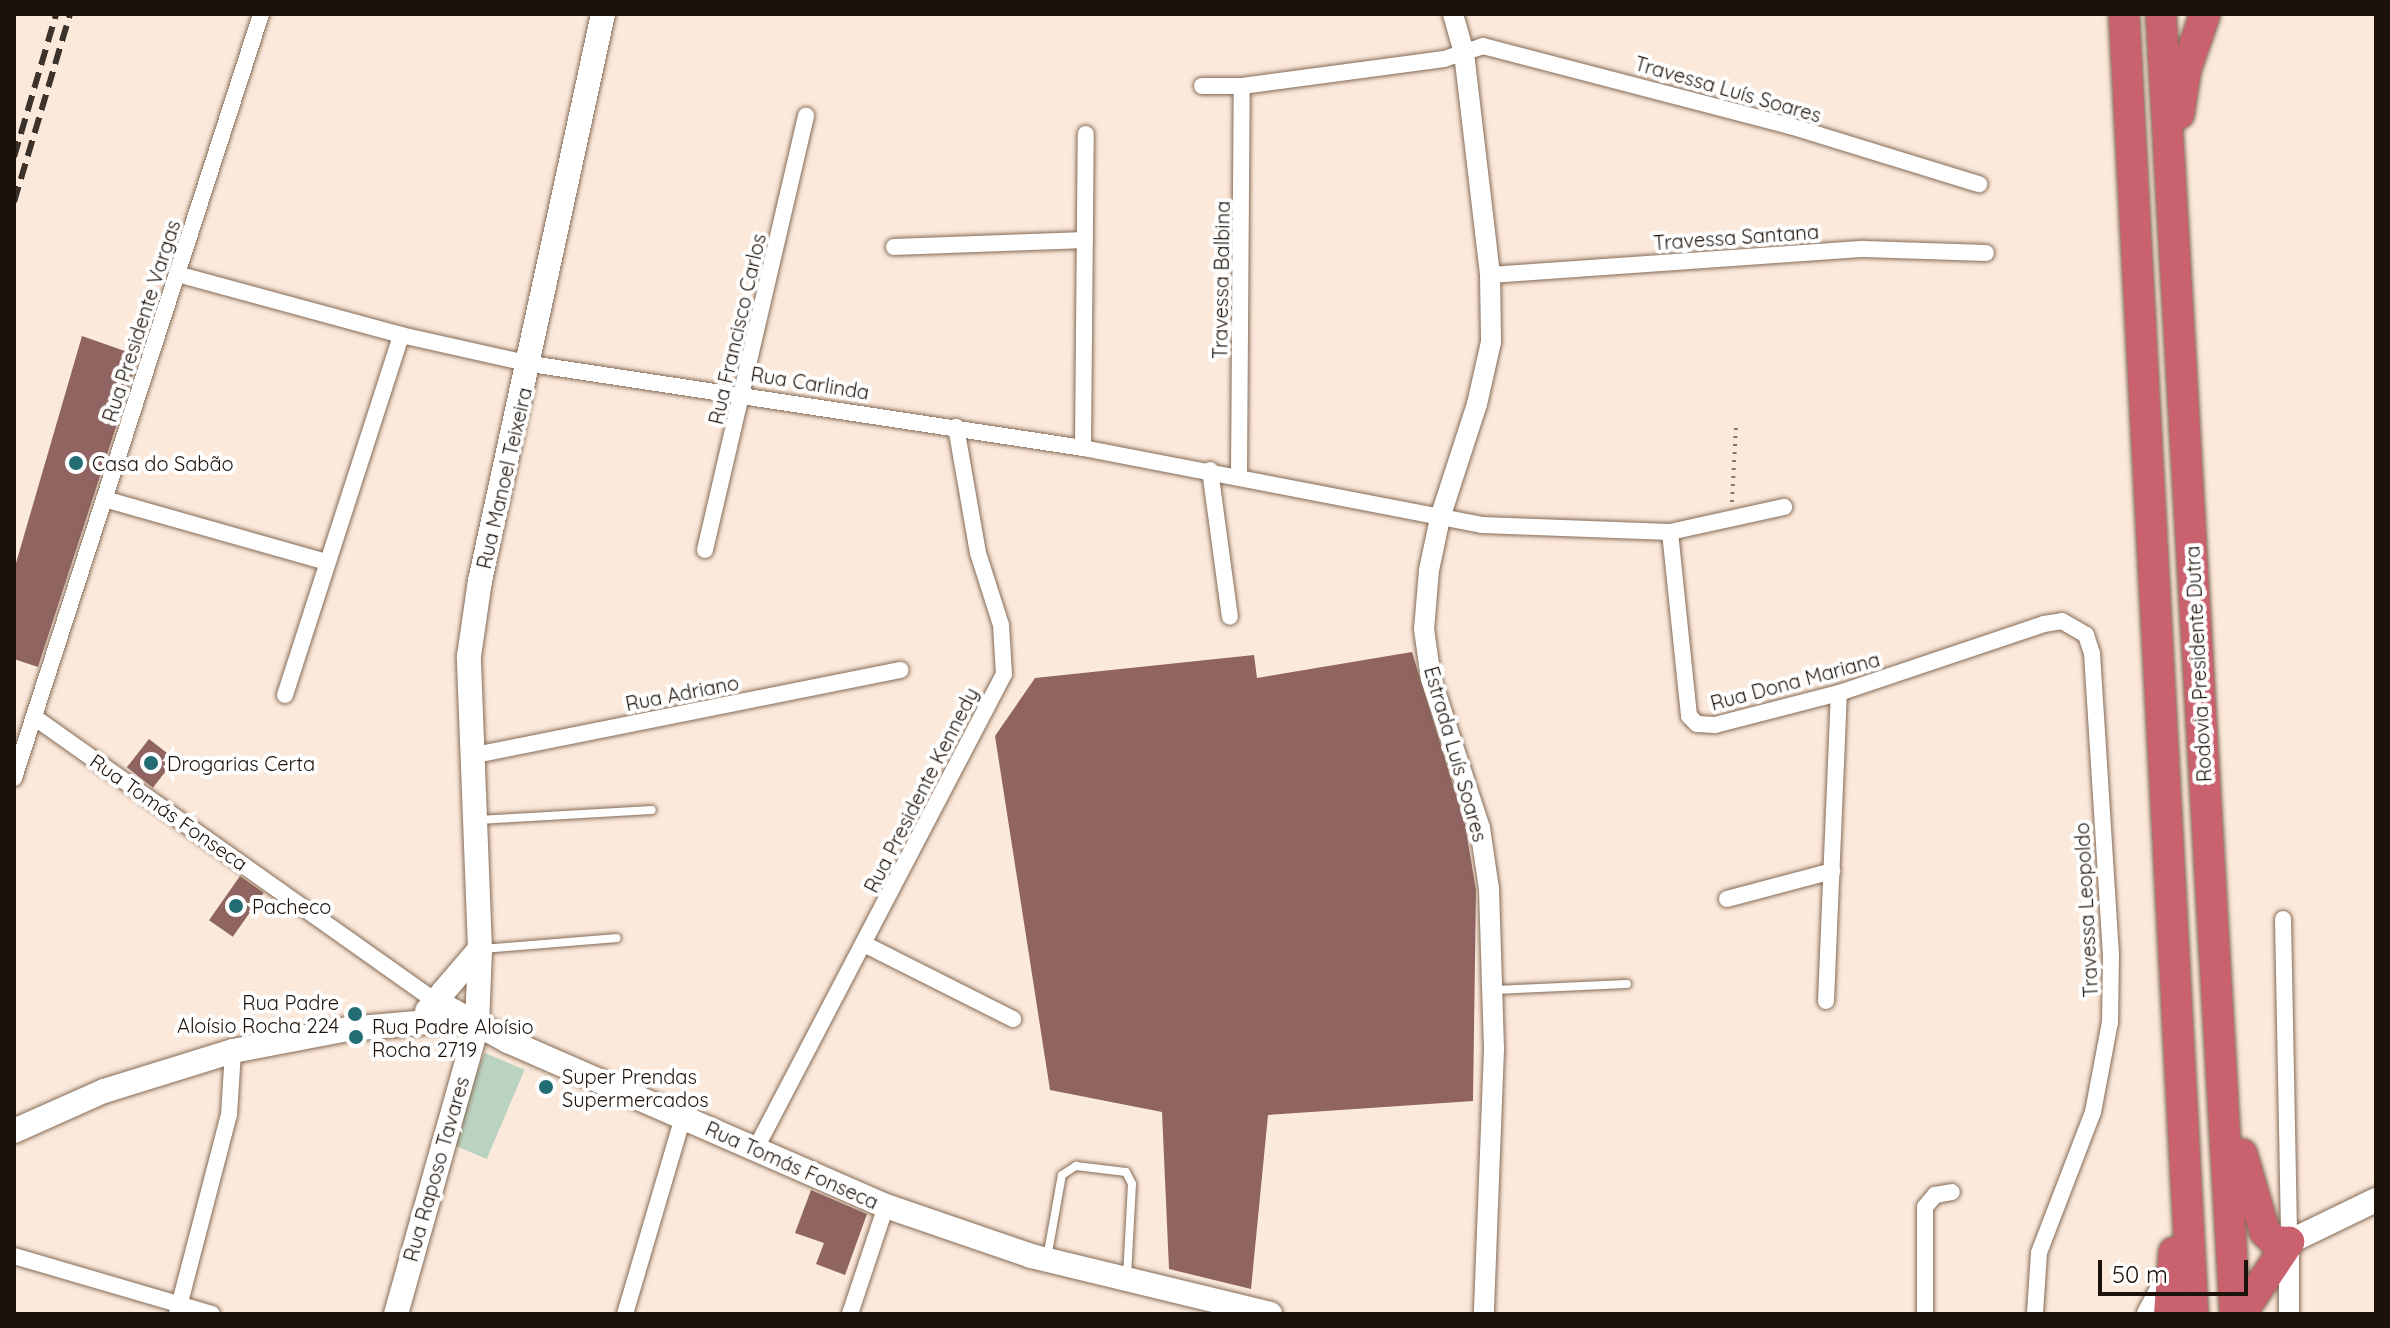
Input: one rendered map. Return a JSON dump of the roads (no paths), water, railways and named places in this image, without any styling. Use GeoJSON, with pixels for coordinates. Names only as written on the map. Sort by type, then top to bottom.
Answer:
{"type":"FeatureCollection","features":[{"type":"Feature","properties":{"kind":"highway"},"geometry":{"type":"LineString","coordinates":[[2104,14],[2120,351],[2146,470]]}},
{"type":"Feature","properties":{"kind":"highway","name":"Rodovia Presidente Dutra"},"geometry":{"type":"LineString","coordinates":[[2124,14],[2193,1314]]}},
{"type":"Feature","properties":{"kind":"highway","name":"Rodovia Presidente Dutra"},"geometry":{"type":"LineString","coordinates":[[2161,14],[2226,1112],[2235,1314]]}},
{"type":"Feature","properties":{"kind":"highway"},"geometry":{"type":"LineString","coordinates":[[2191,543],[2189,314],[2178,160],[2180,98],[2205,14]]}},
{"type":"Feature","properties":{"kind":"highway"},"geometry":{"type":"LineString","coordinates":[[2226,1112],[2239,1131],[2265,1232],[2274,1241],[2289,1242],[2241,1314]]}},
{"type":"Feature","properties":{"kind":"highway"},"geometry":{"type":"LineString","coordinates":[[2169,1314],[2181,1114]]}},
{"type":"Feature","properties":{"kind":"main road","name":"Rua Manoel Teixeira"},"geometry":{"type":"LineString","coordinates":[[470,1022],[480,949],[470,756],[469,656],[480,581],[531,364],[603,14]]}},
{"type":"Feature","properties":{"kind":"main road"},"geometry":{"type":"LineString","coordinates":[[419,1021],[480,949]]}},
{"type":"Feature","properties":{"kind":"main road","name":"Rua Tomás Fonseca"},"geometry":{"type":"LineString","coordinates":[[435,1001],[470,1022],[886,1206],[1047,1259],[1270,1314]]}},
{"type":"Feature","properties":{"kind":"main road"},"geometry":{"type":"LineString","coordinates":[[14,1131],[104,1091],[233,1051],[315,1033],[419,1021],[470,1022]]}},
{"type":"Feature","properties":{"kind":"main road","name":"Rua Raposo Tavares"},"geometry":{"type":"LineString","coordinates":[[396,1314],[470,1022]]}},
{"type":"Feature","properties":{"kind":"main road"},"geometry":{"type":"LineString","coordinates":[[2289,1242],[2376,1200]]}},
{"type":"Feature","properties":{"kind":"main road"},"geometry":{"type":"LineString","coordinates":[[2149,1314],[2173,1266]]}},
{"type":"Feature","properties":{"kind":"street","name":"Rua Presidente Vargas"},"geometry":{"type":"LineString","coordinates":[[14,778],[261,14]]}},
{"type":"Feature","properties":{"kind":"street","name":"Estrada Luís Soares"},"geometry":{"type":"LineString","coordinates":[[1453,14],[1464,53],[1490,275],[1491,342],[1477,404],[1440,518],[1429,570],[1424,629],[1431,679],[1480,828],[1489,889],[1494,990],[1484,1314]]}},
{"type":"Feature","properties":{"kind":"street","name":"Travessa Luís Soares"},"geometry":{"type":"LineString","coordinates":[[1464,53],[1483,46],[1573,66],[1979,184]]}},
{"type":"Feature","properties":{"kind":"street"},"geometry":{"type":"LineString","coordinates":[[1202,86],[1242,86],[1464,53]]}},
{"type":"Feature","properties":{"kind":"street","name":"Travessa Balbina"},"geometry":{"type":"LineString","coordinates":[[1239,476],[1242,86]]}},
{"type":"Feature","properties":{"kind":"street","name":"Rua Francisco Carlos"},"geometry":{"type":"LineString","coordinates":[[705,550],[806,116]]}},
{"type":"Feature","properties":{"kind":"street"},"geometry":{"type":"LineString","coordinates":[[1083,448],[1086,134]]}},
{"type":"Feature","properties":{"kind":"street"},"geometry":{"type":"LineString","coordinates":[[894,247],[1085,240]]}},
{"type":"Feature","properties":{"kind":"street","name":"Travessa Santana"},"geometry":{"type":"LineString","coordinates":[[1490,275],[1864,249],[1986,253]]}},
{"type":"Feature","properties":{"kind":"street","name":"Rua Carlinda"},"geometry":{"type":"LineString","coordinates":[[177,274],[401,335],[531,364],[744,392],[1083,448],[1210,470],[1482,525],[1670,532],[1784,507]]}},
{"type":"Feature","properties":{"kind":"street"},"geometry":{"type":"LineString","coordinates":[[285,695],[401,335]]}},
{"type":"Feature","properties":{"kind":"street","name":"Rua Presidente Kennedy"},"geometry":{"type":"LineString","coordinates":[[756,1148],[1004,674],[1001,625],[969,516],[956,427]]}},
{"type":"Feature","properties":{"kind":"street"},"geometry":{"type":"LineString","coordinates":[[1210,470],[1230,617]]}},
{"type":"Feature","properties":{"kind":"street"},"geometry":{"type":"LineString","coordinates":[[104,499],[326,562]]}},
{"type":"Feature","properties":{"kind":"street","name":"Rua Dona Mariana"},"geometry":{"type":"LineString","coordinates":[[1670,532],[1689,716],[1697,724],[1715,725],[1839,693],[2044,624]]}},
{"type":"Feature","properties":{"kind":"street","name":"Travessa Leopoldo"},"geometry":{"type":"LineString","coordinates":[[2035,1314],[2039,1253],[2093,1112],[2110,1022],[2111,954],[2092,653],[2077,626],[2044,624]]}},
{"type":"Feature","properties":{"kind":"street","name":"Rua Adriano"},"geometry":{"type":"LineString","coordinates":[[470,756],[901,670]]}},
{"type":"Feature","properties":{"kind":"street"},"geometry":{"type":"LineString","coordinates":[[1826,1001],[1839,693]]}},
{"type":"Feature","properties":{"kind":"street","name":"Rua Tomás Fonseca"},"geometry":{"type":"LineString","coordinates":[[34,717],[435,1001]]}},
{"type":"Feature","properties":{"kind":"street"},"geometry":{"type":"LineString","coordinates":[[1727,899],[1832,871]]}},
{"type":"Feature","properties":{"kind":"street"},"geometry":{"type":"LineString","coordinates":[[2283,919],[2289,1314]]}},
{"type":"Feature","properties":{"kind":"street"},"geometry":{"type":"LineString","coordinates":[[864,944],[1013,1019]]}},
{"type":"Feature","properties":{"kind":"street"},"geometry":{"type":"LineString","coordinates":[[178,1309],[229,1115],[233,1051]]}},
{"type":"Feature","properties":{"kind":"street"},"geometry":{"type":"LineString","coordinates":[[625,1314],[683,1117]]}},
{"type":"Feature","properties":{"kind":"street"},"geometry":{"type":"LineString","coordinates":[[1925,1314],[1925,1207],[1935,1195],[1952,1192]]}},
{"type":"Feature","properties":{"kind":"street"},"geometry":{"type":"LineString","coordinates":[[850,1314],[886,1206]]}},
{"type":"Feature","properties":{"kind":"street"},"geometry":{"type":"LineString","coordinates":[[14,1256],[178,1309],[212,1314]]}},
{"type":"Feature","properties":{"kind":"lane"},"geometry":{"type":"LineString","coordinates":[[473,820],[652,810]]}},
{"type":"Feature","properties":{"kind":"lane"},"geometry":{"type":"LineString","coordinates":[[480,949],[617,938]]}},
{"type":"Feature","properties":{"kind":"lane"},"geometry":{"type":"LineString","coordinates":[[1494,990],[1627,984]]}},
{"type":"Feature","properties":{"kind":"lane"},"geometry":{"type":"LineString","coordinates":[[1047,1259],[1062,1175],[1076,1166],[1126,1172],[1132,1184],[1127,1279]]}},
{"type":"Feature","properties":{"kind":"railway"},"geometry":{"type":"LineString","coordinates":[[14,157],[56,14]]}},
{"type":"Feature","properties":{"kind":"railway"},"geometry":{"type":"LineString","coordinates":[[14,202],[70,14]]}},
{"type":"Feature","properties":{"kind":"place","name":"Casa do Sabão"},"geometry":{"type":"Point","coordinates":[76,463]}},
{"type":"Feature","properties":{"kind":"place","name":"Drogarias Certa"},"geometry":{"type":"Point","coordinates":[151,763]}},
{"type":"Feature","properties":{"kind":"place","name":"Pacheco"},"geometry":{"type":"Point","coordinates":[236,906]}},
{"type":"Feature","properties":{"kind":"place","name":"Rua Padre Aloísio Rocha 224"},"geometry":{"type":"Point","coordinates":[355,1014]}},
{"type":"Feature","properties":{"kind":"place","name":"Rua Padre Aloísio Rocha 2719"},"geometry":{"type":"Point","coordinates":[356,1037]}},
{"type":"Feature","properties":{"kind":"place","name":"Super Prendas Supermercados"},"geometry":{"type":"Point","coordinates":[546,1087]}}]}
